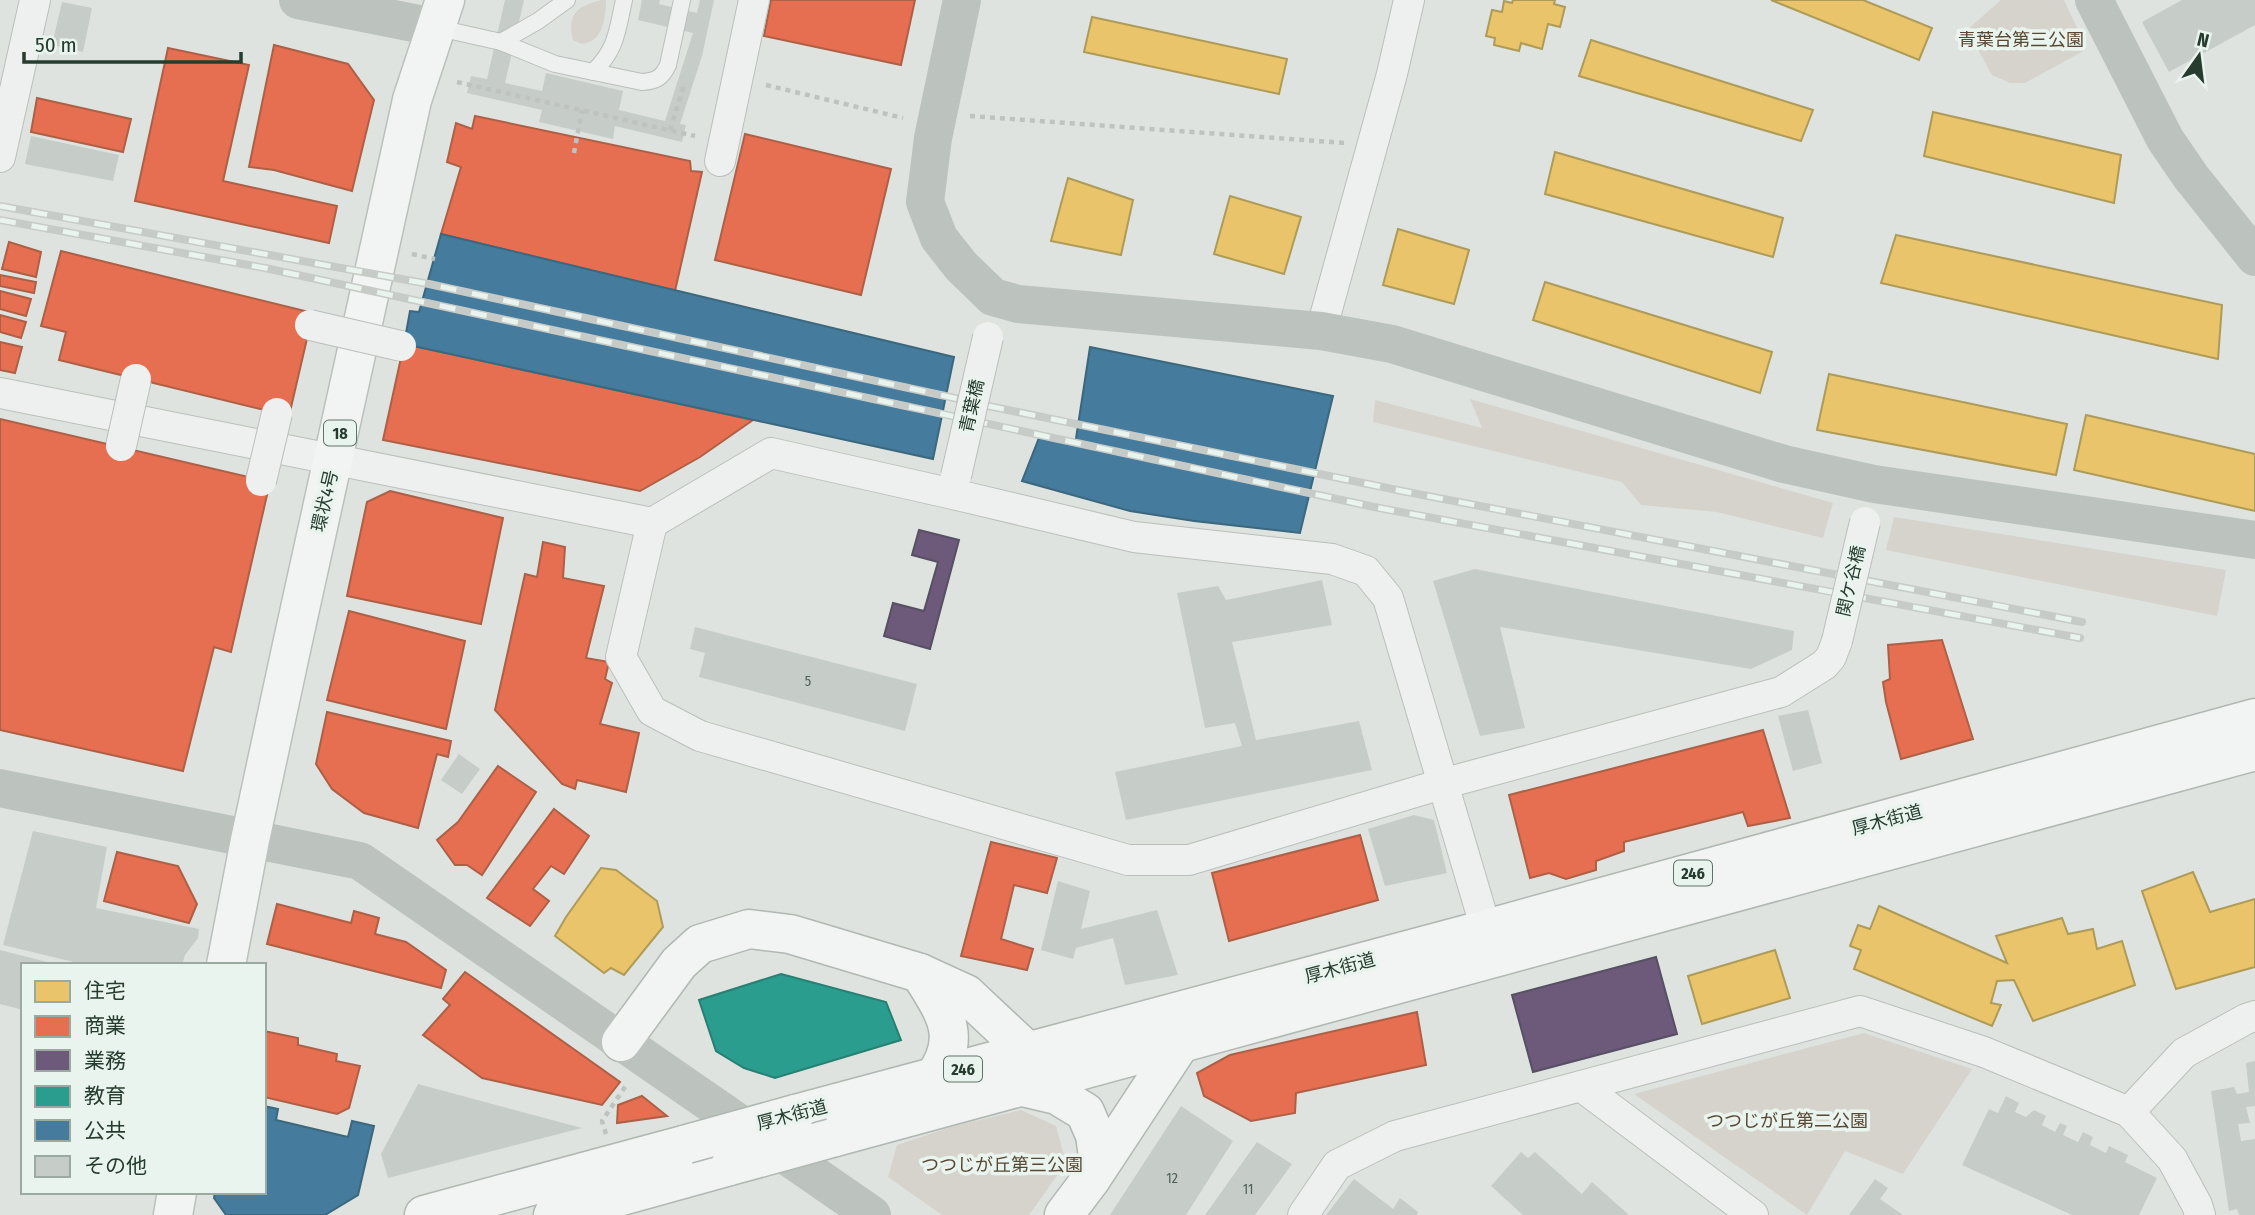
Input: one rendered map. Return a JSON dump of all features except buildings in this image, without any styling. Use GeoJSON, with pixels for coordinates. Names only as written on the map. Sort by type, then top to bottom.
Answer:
{"type":"FeatureCollection","features":[{"type":"Feature","properties":{"kind":"main road","name":"環状4号"},"geometry":{"type":"LineString","coordinates":[[226,963],[250,840],[412,100],[440,14]]}},
{"type":"Feature","properties":{"kind":"main road","name":"厚木街道"},"geometry":{"type":"LineString","coordinates":[[553,1215],[832,1138],[1025,1069],[1486,929],[2255,718]]}},
{"type":"Feature","properties":{"kind":"main road","name":"厚木街道"},"geometry":{"type":"LineString","coordinates":[[424,1215],[934,1077],[1025,1069],[1180,1044],[2255,751]]}},
{"type":"Feature","properties":{"kind":"main road"},"geometry":{"type":"LineString","coordinates":[[621,1042],[679,963],[700,944],[749,929],[790,934],[920,973],[966,994],[1025,1069],[1057,1095],[1085,1112],[1095,1135],[1098,1156],[1091,1178]]}},
{"type":"Feature","properties":{"kind":"main road"},"geometry":{"type":"LineString","coordinates":[[920,973],[941,1006],[950,1030],[949,1049],[944,1064],[934,1077]]}},
{"type":"Feature","properties":{"kind":"main road"},"geometry":{"type":"LineString","coordinates":[[1064,1215],[1180,1044]]}},
{"type":"Feature","properties":{"kind":"main road"},"geometry":{"type":"LineString","coordinates":[[173,1215],[177,1194]]}},
{"type":"Feature","properties":{"kind":"street"},"geometry":{"type":"LineString","coordinates":[[2,142],[35,0]]}},
{"type":"Feature","properties":{"kind":"street"},"geometry":{"type":"LineString","coordinates":[[298,0],[440,14]]}},
{"type":"Feature","properties":{"kind":"street"},"geometry":{"type":"LineString","coordinates":[[722,151],[754,0]]}},
{"type":"Feature","properties":{"kind":"street"},"geometry":{"type":"LineString","coordinates":[[962,0],[933,138],[925,202],[939,238],[961,267],[993,297],[1018,304],[1321,331],[1392,344],[1784,464],[1874,484],[2255,540]]}},
{"type":"Feature","properties":{"kind":"street"},"geometry":{"type":"LineString","coordinates":[[1321,331],[1374,145],[1409,0]]}},
{"type":"Feature","properties":{"kind":"street"},"geometry":{"type":"LineString","coordinates":[[2094,0],[2165,139],[2191,177],[2255,257]]}},
{"type":"Feature","properties":{"kind":"street","name":"青葉橋"},"geometry":{"type":"LineString","coordinates":[[955,485],[988,337],[993,297]]}},
{"type":"Feature","properties":{"kind":"street"},"geometry":{"type":"LineString","coordinates":[[310,325],[401,346]]}},
{"type":"Feature","properties":{"kind":"street"},"geometry":{"type":"LineString","coordinates":[[121,446],[136,379]]}},
{"type":"Feature","properties":{"kind":"street"},"geometry":{"type":"LineString","coordinates":[[0,393],[652,523],[771,453],[955,485],[1134,537],[1332,559],[1366,571],[1388,598],[1486,929]]}},
{"type":"Feature","properties":{"kind":"street"},"geometry":{"type":"LineString","coordinates":[[261,481],[277,413]]}},
{"type":"Feature","properties":{"kind":"street","name":"関ケ谷橋"},"geometry":{"type":"LineString","coordinates":[[1442,784],[1781,692],[1824,665],[1831,657],[1837,641],[1874,484]]}},
{"type":"Feature","properties":{"kind":"street"},"geometry":{"type":"LineString","coordinates":[[652,523],[621,657],[652,711],[700,736],[1128,860],[1189,860],[1442,784]]}},
{"type":"Feature","properties":{"kind":"street"},"geometry":{"type":"LineString","coordinates":[[0,788],[360,861],[872,1215]]}},
{"type":"Feature","properties":{"kind":"street"},"geometry":{"type":"LineString","coordinates":[[1303,1215],[1337,1165],[1395,1136],[1860,1011],[1984,1052],[2129,1112],[2172,1159],[2200,1215]]}},
{"type":"Feature","properties":{"kind":"street"},"geometry":{"type":"LineString","coordinates":[[2129,1112],[2184,1053],[2255,1016]]}},
{"type":"Feature","properties":{"kind":"street"},"geometry":{"type":"LineString","coordinates":[[1581,1086],[1753,1215]]}},
{"type":"Feature","properties":{"kind":"lane"},"geometry":{"type":"LineString","coordinates":[[501,42],[538,21],[567,0]]}},
{"type":"Feature","properties":{"kind":"lane"},"geometry":{"type":"LineString","coordinates":[[593,72],[608,58],[615,42],[624,0]]}},
{"type":"Feature","properties":{"kind":"lane"},"geometry":{"type":"LineString","coordinates":[[440,14],[555,64],[642,82],[655,80],[664,74],[681,0]]}},
{"type":"Feature","properties":{"kind":"path"},"geometry":{"type":"LineString","coordinates":[[737,79],[904,118]]}},
{"type":"Feature","properties":{"kind":"path"},"geometry":{"type":"LineString","coordinates":[[457,82],[582,110],[722,151]]}},
{"type":"Feature","properties":{"kind":"path"},"geometry":{"type":"LineString","coordinates":[[574,153],[582,110]]}},
{"type":"Feature","properties":{"kind":"path"},"geometry":{"type":"LineString","coordinates":[[960,115],[1374,145]]}},
{"type":"Feature","properties":{"kind":"path"},"geometry":{"type":"LineString","coordinates":[[409,254],[435,259]]}},
{"type":"Feature","properties":{"kind":"path"},"geometry":{"type":"LineString","coordinates":[[611,1146],[602,1121],[631,1078]]}},
{"type":"Feature","properties":{"kind":"green space"},"geometry":{"type":"Polygon","coordinates":[[[606,0],[606,10],[597,37],[582,44],[573,40],[571,23],[576,12],[606,0]]]}},
{"type":"Feature","properties":{"kind":"green space","name":"青葉台第三公園"},"geometry":{"type":"Polygon","coordinates":[[[2001,0],[2064,0],[2087,49],[2025,83],[2010,83],[1992,75],[1967,30],[2001,0]]]}},
{"type":"Feature","properties":{"kind":"green space"},"geometry":{"type":"Polygon","coordinates":[[[1470,399],[1833,503],[1823,538],[1717,512],[1641,505],[1622,482],[1373,422],[1375,400],[1482,428],[1470,399]]]}},
{"type":"Feature","properties":{"kind":"green space"},"geometry":{"type":"Polygon","coordinates":[[[1894,517],[2226,570],[2217,616],[1886,550],[1894,517]]]}},
{"type":"Feature","properties":{"kind":"green space","name":"つつじが丘第二公園"},"geometry":{"type":"Polygon","coordinates":[[[1864,1033],[1972,1069],[1903,1174],[1845,1151],[1807,1215],[1634,1094],[1864,1033]]]}},
{"type":"Feature","properties":{"kind":"green space","name":"つつじが丘第三公園"},"geometry":{"type":"Polygon","coordinates":[[[1021,1110],[1056,1126],[1066,1163],[1029,1215],[942,1215],[888,1177],[897,1145],[954,1126],[1021,1110]]]}},
{"type":"Feature","properties":{"kind":"railway"},"geometry":{"type":"LineString","coordinates":[[0,206],[429,284],[973,402],[971,413]]}},
{"type":"Feature","properties":{"kind":"railway"},"geometry":{"type":"LineString","coordinates":[[0,220],[265,268],[1374,507],[2080,638]]}},
{"type":"Feature","properties":{"kind":"railway"},"geometry":{"type":"LineString","coordinates":[[970,420],[974,403],[1402,491],[2082,622]]}}]}
